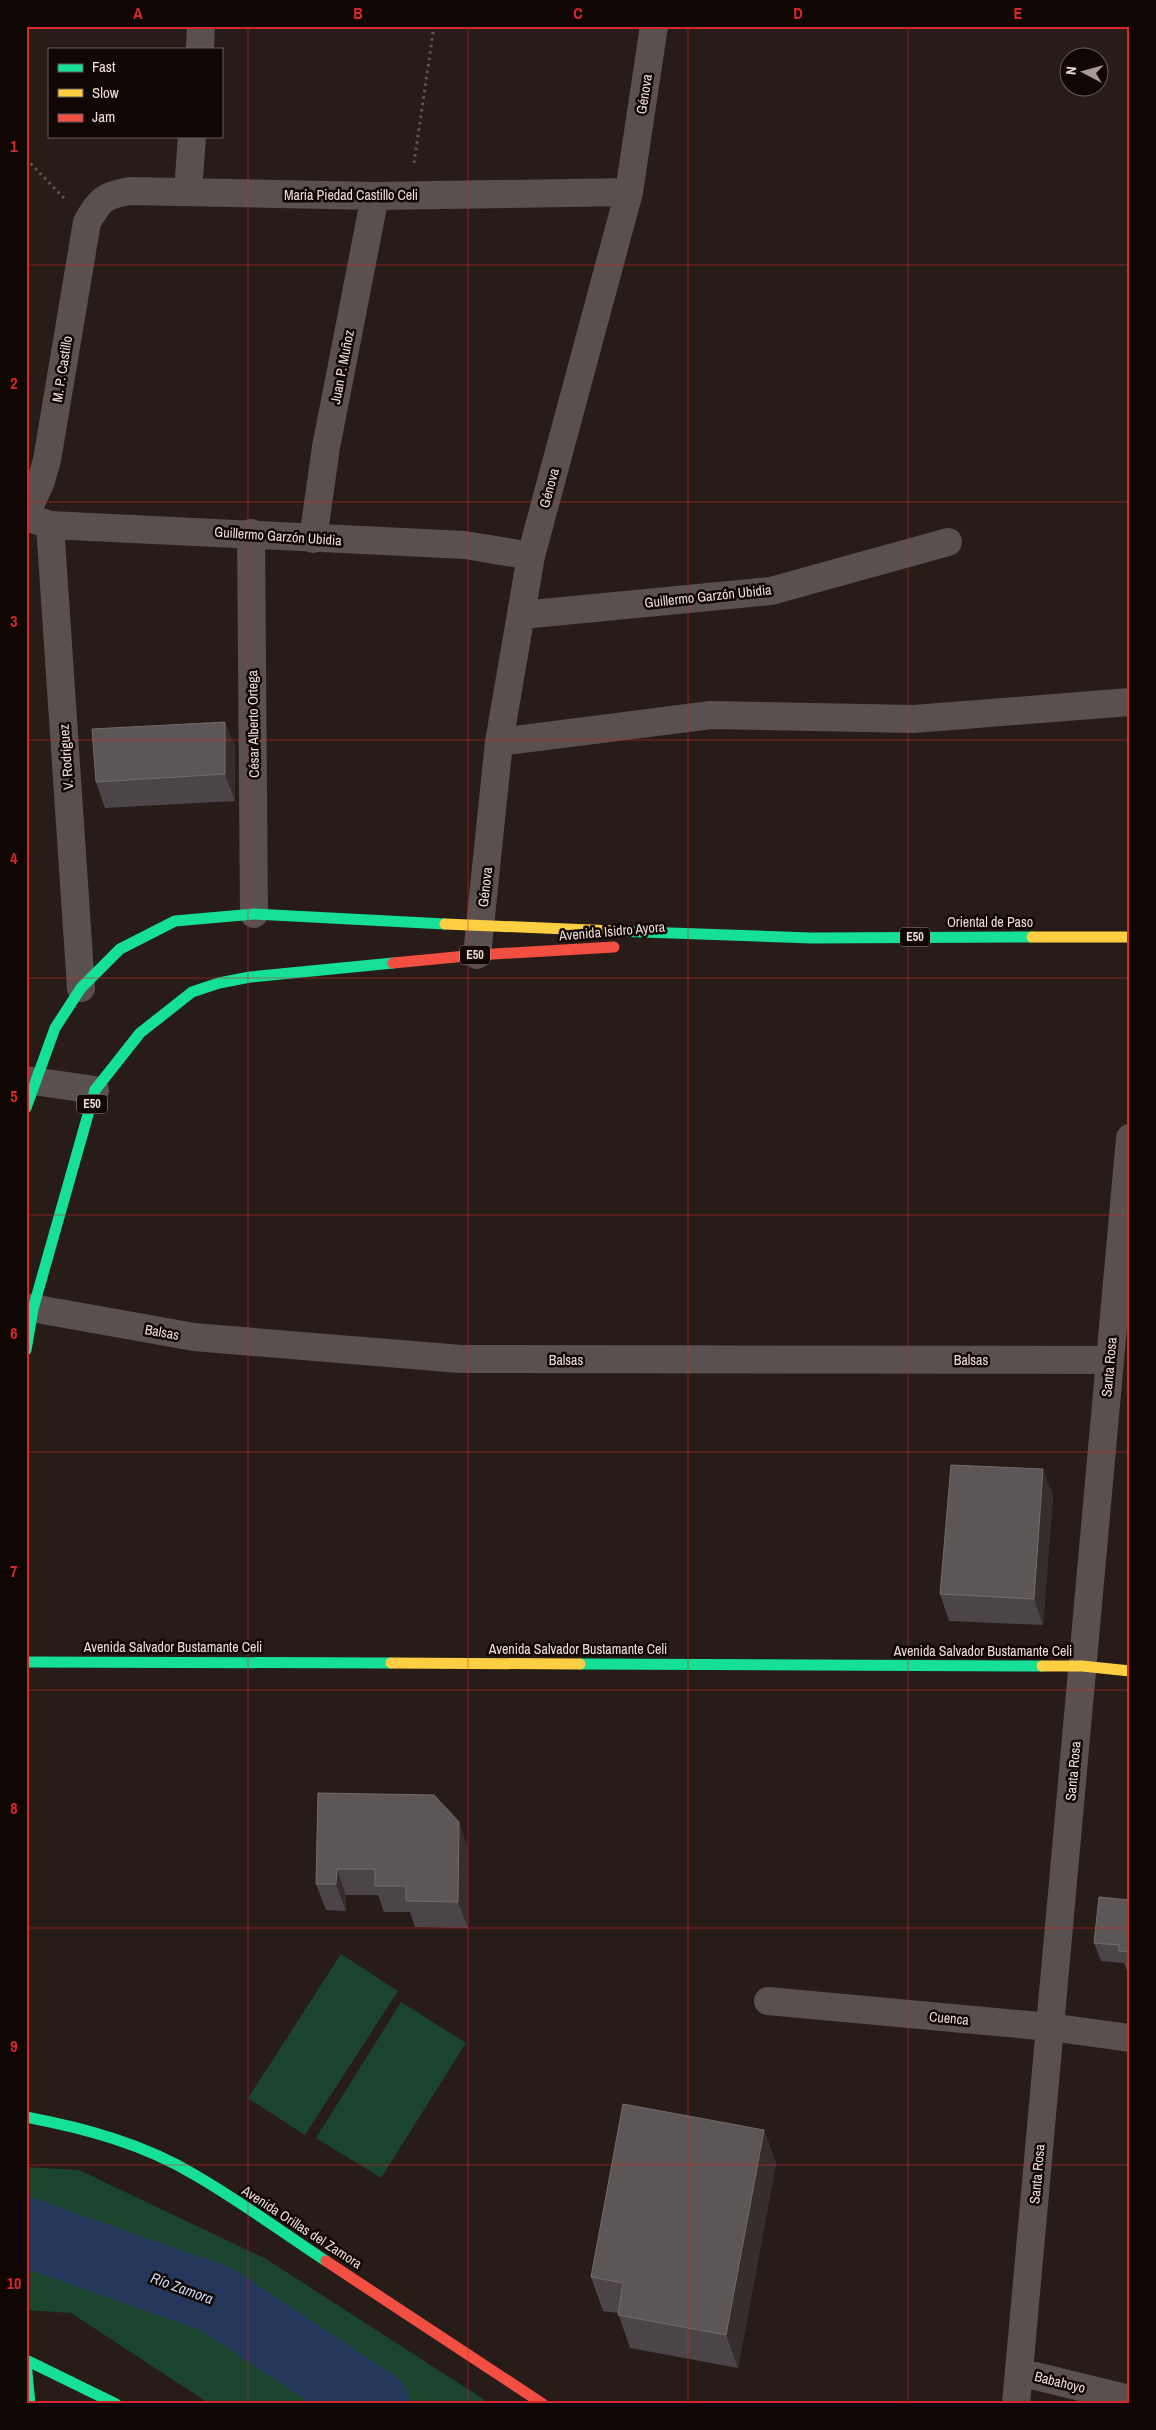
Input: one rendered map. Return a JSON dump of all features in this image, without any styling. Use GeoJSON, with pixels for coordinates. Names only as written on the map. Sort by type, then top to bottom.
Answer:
{"type":"FeatureCollection","features":[{"type":"Feature","properties":{"kind":"main road","name":"Avenida Isidro Ayora"},"geometry":{"type":"LineString","coordinates":[[26,1108],[31,1080],[54,1028],[81,988],[120,949],[175,921],[254,914],[700,935]]}},
{"type":"Feature","properties":{"kind":"main road","name":"Avenida Isidro Ayora"},"geometry":{"type":"LineString","coordinates":[[655,944],[700,935]]}},
{"type":"Feature","properties":{"kind":"main road","name":"Oriental de Paso"},"geometry":{"type":"LineString","coordinates":[[700,935],[811,938],[1130,937]]}},
{"type":"Feature","properties":{"kind":"main road","name":"Avenida Isidro Ayora"},"geometry":{"type":"LineString","coordinates":[[26,1350],[29,1308],[96,1090],[140,1033],[192,992],[219,983],[250,977],[477,955],[626,946]]}},
{"type":"Feature","properties":{"kind":"main road","name":"Avenida Salvador Bustamante Celi"},"geometry":{"type":"LineString","coordinates":[[26,1662],[1082,1666],[1130,1671]]}},
{"type":"Feature","properties":{"kind":"main road","name":"Avenida Orillas del Zamora"},"geometry":{"type":"LineString","coordinates":[[26,2117],[63,2124],[132,2145],[194,2174],[543,2404]]}},
{"type":"Feature","properties":{"kind":"main road"},"geometry":{"type":"LineString","coordinates":[[26,2361],[30,2404]]}},
{"type":"Feature","properties":{"kind":"main road"},"geometry":{"type":"LineString","coordinates":[[26,2361],[116,2404]]}},
{"type":"Feature","properties":{"kind":"street"},"geometry":{"type":"LineString","coordinates":[[200,48],[202,26]]}},
{"type":"Feature","properties":{"kind":"street","name":"Génova"},"geometry":{"type":"LineString","coordinates":[[477,955],[499,742],[531,556],[629,192],[654,26]]}},
{"type":"Feature","properties":{"kind":"street"},"geometry":{"type":"LineString","coordinates":[[188,192],[192,138]]}},
{"type":"Feature","properties":{"kind":"street","name":"María Piedad Castillo Celi"},"geometry":{"type":"LineString","coordinates":[[87,222],[100,202],[112,194],[130,191],[375,196],[629,192]]}},
{"type":"Feature","properties":{"kind":"street","name":"Juan P. Muñoz"},"geometry":{"type":"LineString","coordinates":[[314,539],[326,447],[375,196]]}},
{"type":"Feature","properties":{"kind":"street","name":"M. P. Castillo"},"geometry":{"type":"LineString","coordinates":[[34,518],[40,484],[47,460],[87,222]]}},
{"type":"Feature","properties":{"kind":"street","name":"Guillermo Garzón Ubidia"},"geometry":{"type":"LineString","coordinates":[[34,518],[314,539],[465,545],[531,556]]}},
{"type":"Feature","properties":{"kind":"street","name":"V. Rodríguez"},"geometry":{"type":"LineString","coordinates":[[34,518],[81,988]]}},
{"type":"Feature","properties":{"kind":"street","name":"César Alberto Ortega"},"geometry":{"type":"LineString","coordinates":[[251,533],[254,914]]}},
{"type":"Feature","properties":{"kind":"street","name":"Guillermo Garzón Ubidia"},"geometry":{"type":"LineString","coordinates":[[522,615],[771,591],[948,542]]}},
{"type":"Feature","properties":{"kind":"street"},"geometry":{"type":"LineString","coordinates":[[499,742],[712,715],[914,719],[1130,702]]}},
{"type":"Feature","properties":{"kind":"street"},"geometry":{"type":"LineString","coordinates":[[31,1080],[96,1090]]}},
{"type":"Feature","properties":{"kind":"street","name":"Santa Rosa"},"geometry":{"type":"LineString","coordinates":[[1016,2404],[1130,1138]]}},
{"type":"Feature","properties":{"kind":"street","name":"Balsas"},"geometry":{"type":"LineString","coordinates":[[29,1308],[194,1337],[461,1360],[1110,1360]]}},
{"type":"Feature","properties":{"kind":"street","name":"Cuenca"},"geometry":{"type":"LineString","coordinates":[[768,2001],[1050,2027],[1130,2038]]}},
{"type":"Feature","properties":{"kind":"street","name":"Babahoyo"},"geometry":{"type":"LineString","coordinates":[[1019,2372],[1130,2399]]}},
{"type":"Feature","properties":{"kind":"path"},"geometry":{"type":"LineString","coordinates":[[410,195],[434,26]]}},
{"type":"Feature","properties":{"kind":"path"},"geometry":{"type":"LineString","coordinates":[[26,159],[87,222]]}},
{"type":"Feature","properties":{"kind":"green space"},"geometry":{"type":"Polygon","coordinates":[[[341,1954],[398,1991],[305,2135],[248,2098],[341,1954]]]}},
{"type":"Feature","properties":{"kind":"green space"},"geometry":{"type":"Polygon","coordinates":[[[401,2002],[466,2043],[381,2178],[316,2138],[401,2002]]]}},
{"type":"Feature","properties":{"kind":"green space"},"geometry":{"type":"Polygon","coordinates":[[[26,2167],[79,2170],[266,2259],[491,2404],[210,2404],[71,2313],[26,2310],[26,2167]]]}},
{"type":"Feature","properties":{"kind":"building"},"geometry":{"type":"Polygon","coordinates":[[[225,722],[225,774],[96,782],[92,729],[225,722]]]}},
{"type":"Feature","properties":{"kind":"building"},"geometry":{"type":"Polygon","coordinates":[[[951,1465],[1043,1469],[1034,1599],[940,1594],[951,1465]]]}},
{"type":"Feature","properties":{"kind":"building"},"geometry":{"type":"Polygon","coordinates":[[[318,1793],[434,1795],[459,1822],[458,1902],[406,1901],[406,1886],[375,1886],[375,1869],[337,1869],[336,1884],[316,1884],[318,1793]]]}},
{"type":"Feature","properties":{"kind":"building"},"geometry":{"type":"Polygon","coordinates":[[[1099,1897],[1130,1900],[1130,1952],[1119,1951],[1119,1945],[1094,1943],[1099,1897]]]}},
{"type":"Feature","properties":{"kind":"building"},"geometry":{"type":"Polygon","coordinates":[[[623,2104],[764,2130],[726,2335],[618,2315],[623,2283],[591,2277],[623,2104]]]}},
{"type":"Feature","properties":{"kind":"waterway","name":"Río Zamora"},"geometry":{"type":"LineString","coordinates":[[26,2232],[216,2299],[375,2404]]}},
{"type":"Feature","properties":{"kind":"traffic: fast"},"geometry":{"type":"LineString","coordinates":[[26,1108],[55,1028],[81,988],[120,949],[175,921],[254,914],[445,924]]}},
{"type":"Feature","properties":{"kind":"traffic: fast"},"geometry":{"type":"LineString","coordinates":[[614,931],[811,938],[1032,937]]}},
{"type":"Feature","properties":{"kind":"traffic: fast"},"geometry":{"type":"LineString","coordinates":[[26,1350],[33,1309],[95,1090],[140,1033],[192,992],[219,983],[250,977],[393,963]]}},
{"type":"Feature","properties":{"kind":"traffic: fast"},"geometry":{"type":"LineString","coordinates":[[26,1662],[391,1663]]}},
{"type":"Feature","properties":{"kind":"traffic: fast"},"geometry":{"type":"LineString","coordinates":[[580,1664],[1042,1666]]}},
{"type":"Feature","properties":{"kind":"traffic: fast"},"geometry":{"type":"LineString","coordinates":[[26,2117],[70,2126],[113,2138],[155,2154],[228,2195],[326,2261]]}},
{"type":"Feature","properties":{"kind":"traffic: fast"},"geometry":{"type":"LineString","coordinates":[[26,2360],[116,2404]]}},
{"type":"Feature","properties":{"kind":"traffic: fast"},"geometry":{"type":"LineString","coordinates":[[26,2362],[30,2404]]}},
{"type":"Feature","properties":{"kind":"traffic: slow"},"geometry":{"type":"LineString","coordinates":[[445,924],[614,931]]}},
{"type":"Feature","properties":{"kind":"traffic: slow"},"geometry":{"type":"LineString","coordinates":[[1032,937],[1130,937]]}},
{"type":"Feature","properties":{"kind":"traffic: slow"},"geometry":{"type":"LineString","coordinates":[[391,1663],[580,1664]]}},
{"type":"Feature","properties":{"kind":"traffic: slow"},"geometry":{"type":"LineString","coordinates":[[1042,1666],[1082,1666],[1130,1671]]}},
{"type":"Feature","properties":{"kind":"traffic: jam"},"geometry":{"type":"LineString","coordinates":[[393,963],[477,955],[614,947]]}},
{"type":"Feature","properties":{"kind":"traffic: jam"},"geometry":{"type":"LineString","coordinates":[[326,2261],[543,2404]]}}]}
